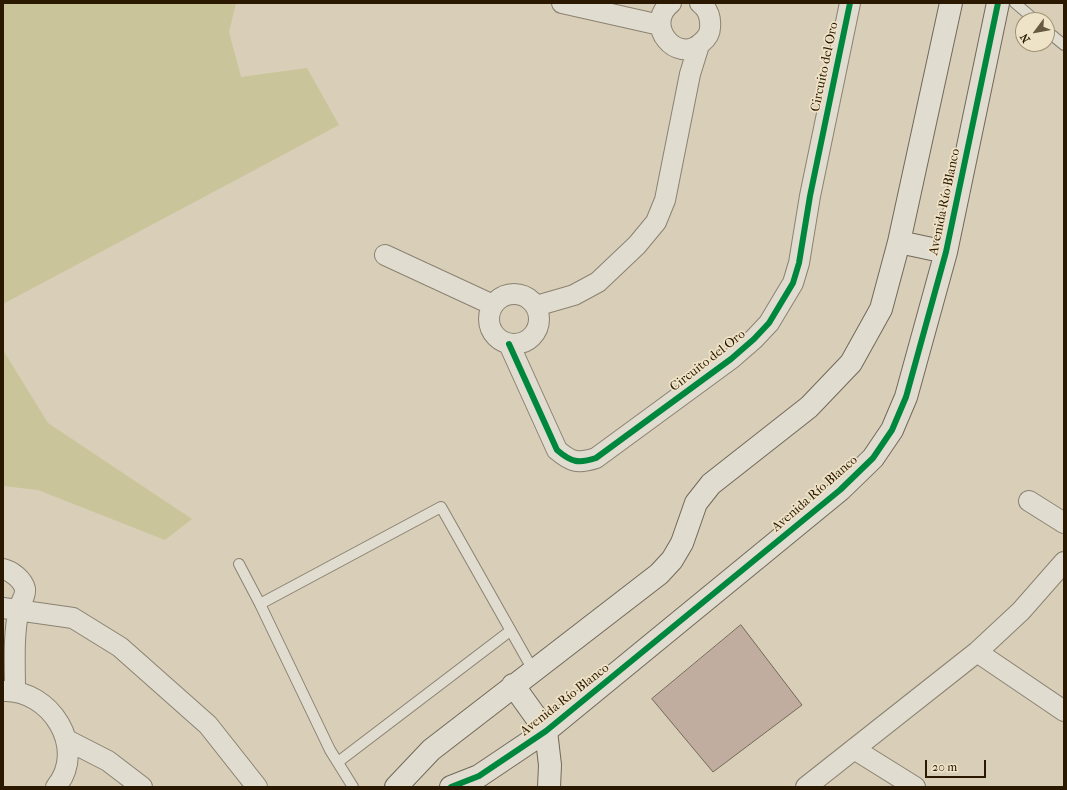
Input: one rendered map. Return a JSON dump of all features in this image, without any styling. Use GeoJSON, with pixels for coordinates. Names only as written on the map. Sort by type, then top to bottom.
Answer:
{"type":"FeatureCollection","features":[{"type":"Feature","properties":{"kind":"street"},"geometry":{"type":"LineString","coordinates":[[562,3],[660,25]]}},
{"type":"Feature","properties":{"kind":"street"},"geometry":{"type":"LineString","coordinates":[[671,3],[664,10],[660,25],[667,41],[674,46],[683,49],[691,49],[700,45]]}},
{"type":"Feature","properties":{"kind":"street","name":"Circuito del Oro"},"geometry":{"type":"LineString","coordinates":[[509,344],[557,450],[569,460],[583,462],[596,458],[602,454],[731,359],[754,339],[770,323],[793,284],[799,263],[810,196],[850,3]]}},
{"type":"Feature","properties":{"kind":"street"},"geometry":{"type":"LineString","coordinates":[[396,787],[415,779],[431,750],[659,574],[672,560],[682,544],[696,503],[711,484],[809,407],[851,363],[881,309],[899,242],[952,3]]}},
{"type":"Feature","properties":{"kind":"street","name":"Avenida Río Blanco"},"geometry":{"type":"LineString","coordinates":[[450,787],[478,776],[546,731],[840,490],[873,458],[892,430],[906,397],[946,252],[998,3]]}},
{"type":"Feature","properties":{"kind":"street"},"geometry":{"type":"LineString","coordinates":[[536,306],[574,295],[598,282],[637,245],[656,222],[665,200],[690,74],[700,45],[706,38],[710,29],[711,19],[705,5]]}},
{"type":"Feature","properties":{"kind":"street"},"geometry":{"type":"LineString","coordinates":[[899,242],[946,252]]}},
{"type":"Feature","properties":{"kind":"street"},"geometry":{"type":"LineString","coordinates":[[385,255],[493,305]]}},
{"type":"Feature","properties":{"kind":"street"},"geometry":{"type":"LineString","coordinates":[[510,294],[520,294],[529,298],[536,306],[539,315],[539,325],[535,334],[528,341],[519,344],[509,344],[500,340],[493,333],[489,324],[489,314],[493,305],[500,298],[510,294]]}},
{"type":"Feature","properties":{"kind":"street"},"geometry":{"type":"LineString","coordinates":[[1029,501],[1064,524]]}},
{"type":"Feature","properties":{"kind":"street"},"geometry":{"type":"LineString","coordinates":[[806,787],[977,652],[1021,611],[1064,562]]}},
{"type":"Feature","properties":{"kind":"street"},"geometry":{"type":"LineString","coordinates":[[3,569],[8,570],[18,578],[25,588],[25,596],[11,608]]}},
{"type":"Feature","properties":{"kind":"street"},"geometry":{"type":"LineString","coordinates":[[11,608],[16,652],[9,690],[40,701],[56,717],[67,740],[68,761],[62,779],[56,787]]}},
{"type":"Feature","properties":{"kind":"street"},"geometry":{"type":"LineString","coordinates":[[11,608],[73,618],[120,647],[208,725],[257,787]]}},
{"type":"Feature","properties":{"kind":"street"},"geometry":{"type":"LineString","coordinates":[[977,652],[1064,711]]}},
{"type":"Feature","properties":{"kind":"street"},"geometry":{"type":"LineString","coordinates":[[513,686],[546,731],[550,765],[549,787]]}},
{"type":"Feature","properties":{"kind":"street"},"geometry":{"type":"LineString","coordinates":[[67,740],[108,762],[142,787]]}},
{"type":"Feature","properties":{"kind":"street"},"geometry":{"type":"LineString","coordinates":[[854,749],[915,787]]}},
{"type":"Feature","properties":{"kind":"lane"},"geometry":{"type":"LineString","coordinates":[[1015,3],[1026,12]]}},
{"type":"Feature","properties":{"kind":"lane"},"geometry":{"type":"LineString","coordinates":[[1055,38],[1064,45]]}},
{"type":"Feature","properties":{"kind":"lane"},"geometry":{"type":"LineString","coordinates":[[260,604],[441,507],[533,670]]}},
{"type":"Feature","properties":{"kind":"lane"},"geometry":{"type":"LineString","coordinates":[[239,564],[260,604],[330,750],[353,787]]}},
{"type":"Feature","properties":{"kind":"lane"},"geometry":{"type":"LineString","coordinates":[[338,762],[510,631]]}},
{"type":"Feature","properties":{"kind":"shaded area"},"geometry":{"type":"Polygon","coordinates":[[[3,3],[236,3],[229,32],[241,77],[307,68],[339,125],[3,304],[3,3]]]}},
{"type":"Feature","properties":{"kind":"shaded area"},"geometry":{"type":"Polygon","coordinates":[[[3,350],[48,423],[192,519],[165,540],[38,490],[3,486],[3,350]]]}},
{"type":"Feature","properties":{"kind":"building"},"geometry":{"type":"Polygon","coordinates":[[[741,625],[802,705],[713,772],[652,699],[741,625]]]}},
{"type":"Feature","properties":{"kind":"cycle path"},"geometry":{"type":"LineString","coordinates":[[509,344],[557,450],[566,457],[575,461],[584,461],[596,458],[731,359],[754,339],[769,323],[793,283],[799,263],[810,196],[850,3]]}},
{"type":"Feature","properties":{"kind":"cycle path"},"geometry":{"type":"LineString","coordinates":[[451,787],[479,776],[546,731],[840,490],[873,458],[892,430],[906,397],[946,252],[998,3]]}}]}
